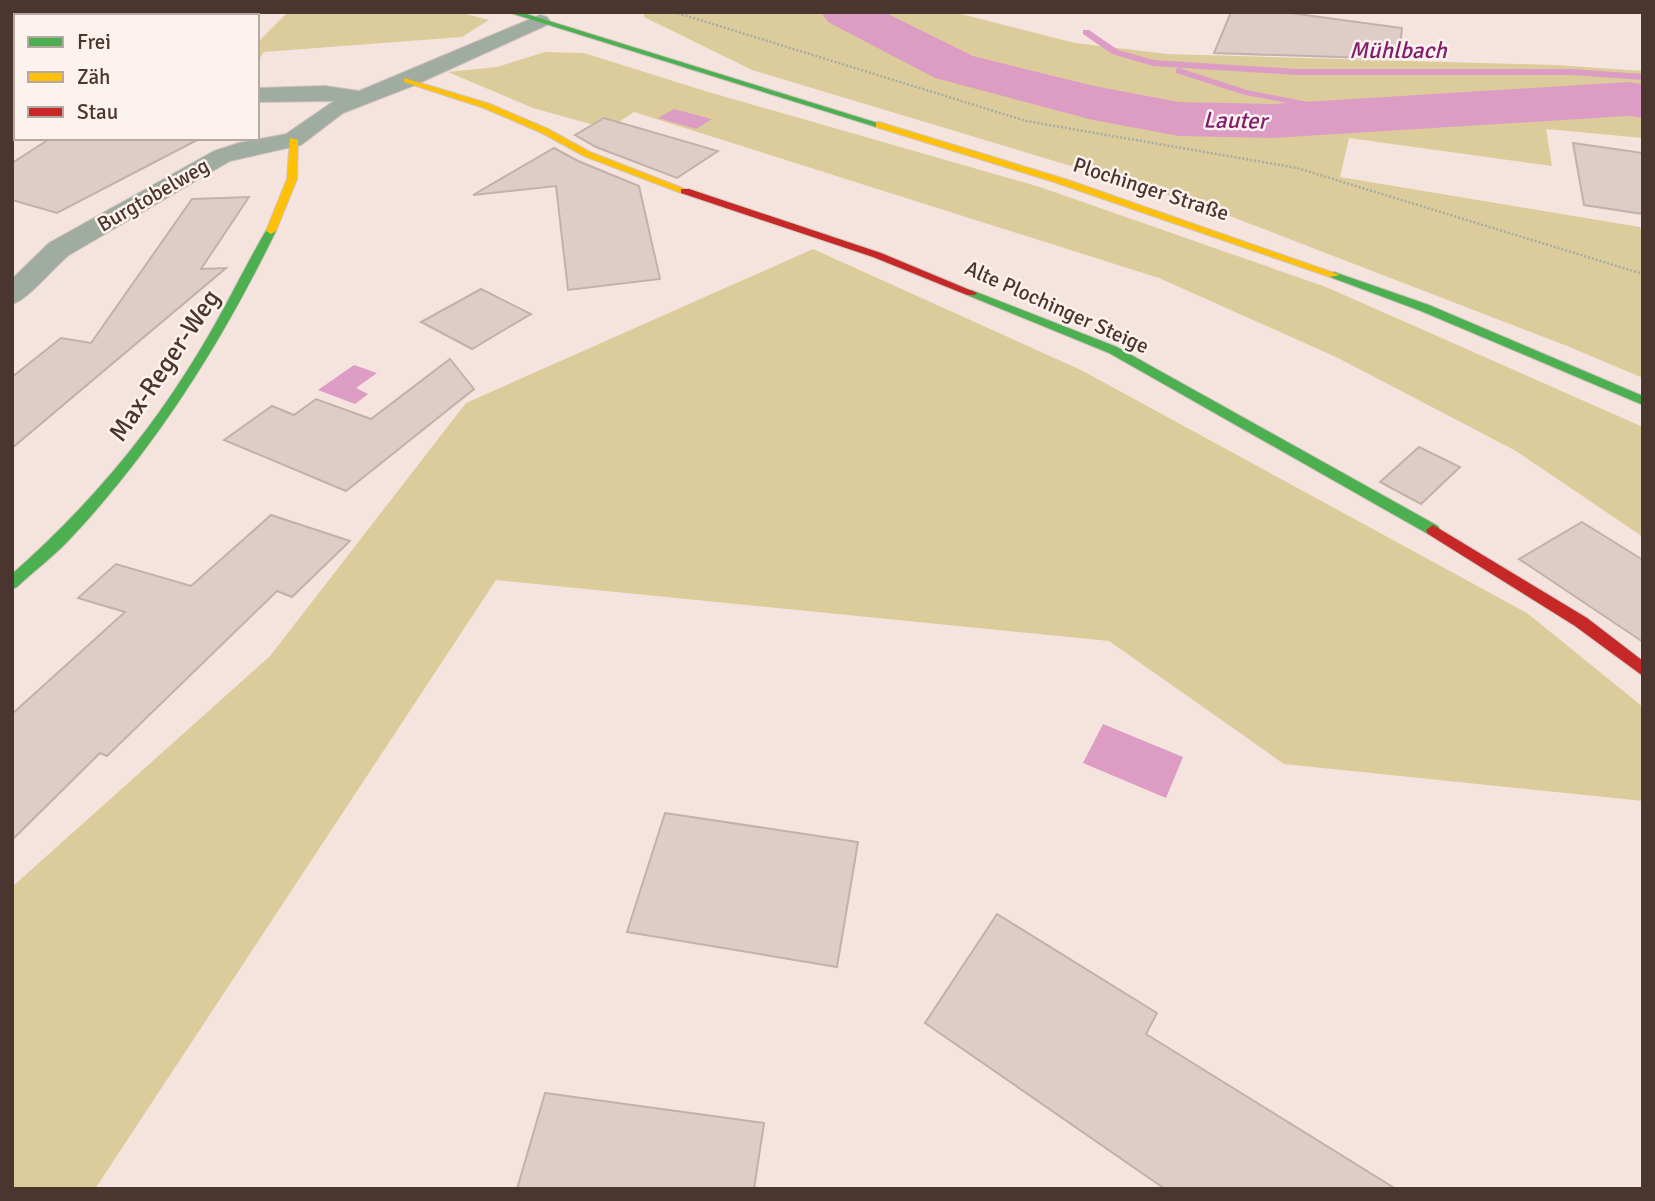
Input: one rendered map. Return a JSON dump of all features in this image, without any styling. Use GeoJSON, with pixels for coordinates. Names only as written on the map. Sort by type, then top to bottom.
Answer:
{"type":"FeatureCollection","features":[{"type":"Feature","properties":{"kind":"street"},"geometry":{"type":"LineString","coordinates":[[529,17],[576,16]]}},
{"type":"Feature","properties":{"kind":"street","name":"Plochinger Straße"},"geometry":{"type":"LineString","coordinates":[[529,17],[1061,181],[1244,242],[1424,308],[1643,401]]}},
{"type":"Feature","properties":{"kind":"street","name":"Burgtobelweg"},"geometry":{"type":"LineString","coordinates":[[12,296],[36,269],[59,249],[181,178],[239,149],[293,140],[335,108],[407,80],[529,17]]}},
{"type":"Feature","properties":{"kind":"street"},"geometry":{"type":"LineString","coordinates":[[621,26],[634,48]]}},
{"type":"Feature","properties":{"kind":"street","name":"Alte Plochinger Steige"},"geometry":{"type":"LineString","coordinates":[[407,80],[487,106],[545,131],[587,154],[661,183],[877,255],[1113,350],[1451,540],[1581,622],[1643,670]]}},
{"type":"Feature","properties":{"kind":"street"},"geometry":{"type":"LineString","coordinates":[[259,95],[325,93],[364,98]]}},
{"type":"Feature","properties":{"kind":"street","name":"Max-Reger-Weg"},"geometry":{"type":"LineString","coordinates":[[12,583],[66,534],[152,433],[222,331],[290,189],[296,157],[293,140]]}},
{"type":"Feature","properties":{"kind":"path"},"geometry":{"type":"LineString","coordinates":[[674,12],[1026,121],[1297,168],[1643,274]]}},
{"type":"Feature","properties":{"kind":"shaded area"},"geometry":{"type":"Polygon","coordinates":[[[288,12],[459,12],[489,20],[462,37],[264,52],[259,59],[259,41],[288,12]]]}},
{"type":"Feature","properties":{"kind":"shaded area"},"geometry":{"type":"Polygon","coordinates":[[[644,12],[953,12],[1075,43],[1168,54],[1555,65],[1643,71],[1643,138],[1546,129],[1552,166],[1349,138],[1340,177],[1640,227],[1643,236],[1643,378],[1201,205],[752,70],[644,17],[644,12]]]}},
{"type":"Feature","properties":{"kind":"shaded area"},"geometry":{"type":"Polygon","coordinates":[[[545,52],[584,53],[705,91],[1040,187],[1326,287],[1643,427],[1643,537],[1516,451],[1338,358],[1159,278],[634,112],[608,129],[533,108],[448,72],[497,67],[545,52]]]}},
{"type":"Feature","properties":{"kind":"shaded area"},"geometry":{"type":"Polygon","coordinates":[[[674,109],[712,119],[696,129],[658,118],[674,109]]]}},
{"type":"Feature","properties":{"kind":"shaded area"},"geometry":{"type":"Polygon","coordinates":[[[813,249],[1081,370],[1527,613],[1643,707],[1643,801],[1284,764],[1109,641],[496,580],[95,1189],[12,1189],[12,887],[270,656],[466,403],[813,249]]]}},
{"type":"Feature","properties":{"kind":"shaded area"},"geometry":{"type":"Polygon","coordinates":[[[354,365],[377,373],[356,388],[368,394],[355,404],[318,390],[354,365]]]}},
{"type":"Feature","properties":{"kind":"shaded area"},"geometry":{"type":"Polygon","coordinates":[[[1103,724],[1183,757],[1166,798],[1083,763],[1103,724]]]}},
{"type":"Feature","properties":{"kind":"building"},"geometry":{"type":"Polygon","coordinates":[[[1231,12],[1283,12],[1402,28],[1399,59],[1214,53],[1231,12]]]}},
{"type":"Feature","properties":{"kind":"building"},"geometry":{"type":"Polygon","coordinates":[[[604,118],[718,151],[677,178],[596,147],[575,135],[604,118]]]}},
{"type":"Feature","properties":{"kind":"building"},"geometry":{"type":"Polygon","coordinates":[[[48,140],[197,140],[57,213],[12,200],[12,163],[48,140]]]}},
{"type":"Feature","properties":{"kind":"building"},"geometry":{"type":"Polygon","coordinates":[[[1573,143],[1643,153],[1643,214],[1584,205],[1573,143]]]}},
{"type":"Feature","properties":{"kind":"building"},"geometry":{"type":"Polygon","coordinates":[[[554,148],[639,186],[660,279],[568,290],[556,186],[473,195],[554,148]]]}},
{"type":"Feature","properties":{"kind":"building"},"geometry":{"type":"Polygon","coordinates":[[[249,197],[201,269],[226,268],[12,448],[12,377],[61,338],[91,343],[192,199],[249,197]]]}},
{"type":"Feature","properties":{"kind":"building"},"geometry":{"type":"Polygon","coordinates":[[[481,289],[531,314],[472,349],[421,322],[481,289]]]}},
{"type":"Feature","properties":{"kind":"building"},"geometry":{"type":"Polygon","coordinates":[[[450,359],[474,389],[346,491],[224,440],[272,406],[294,415],[316,399],[371,419],[450,359]]]}},
{"type":"Feature","properties":{"kind":"building"},"geometry":{"type":"Polygon","coordinates":[[[1419,447],[1460,467],[1421,504],[1380,482],[1419,447]]]}},
{"type":"Feature","properties":{"kind":"building"},"geometry":{"type":"Polygon","coordinates":[[[271,515],[350,541],[292,597],[277,591],[107,756],[100,753],[12,840],[12,714],[125,612],[78,598],[116,564],[191,586],[271,515]]]}},
{"type":"Feature","properties":{"kind":"building"},"geometry":{"type":"Polygon","coordinates":[[[1582,522],[1643,560],[1643,642],[1519,559],[1582,522]]]}},
{"type":"Feature","properties":{"kind":"building"},"geometry":{"type":"Polygon","coordinates":[[[665,813],[858,842],[837,967],[627,932],[665,813]]]}},
{"type":"Feature","properties":{"kind":"building"},"geometry":{"type":"Polygon","coordinates":[[[997,914],[1157,1013],[1146,1034],[1396,1189],[1165,1189],[925,1023],[997,914]]]}},
{"type":"Feature","properties":{"kind":"building"},"geometry":{"type":"Polygon","coordinates":[[[545,1093],[764,1123],[754,1189],[517,1189],[545,1093]]]}},
{"type":"Feature","properties":{"kind":"waterway","name":"Lauter"},"geometry":{"type":"LineString","coordinates":[[845,12],[954,67],[1093,103],[1179,119],[1272,121],[1628,99],[1643,101]]}},
{"type":"Feature","properties":{"kind":"waterway","name":"Mühlbach"},"geometry":{"type":"LineString","coordinates":[[1086,32],[1115,52],[1153,63],[1296,72],[1573,72],[1643,77]]}},
{"type":"Feature","properties":{"kind":"waterway","name":"Mühlbach"},"geometry":{"type":"LineString","coordinates":[[1179,71],[1245,92],[1369,115]]}},
{"type":"Feature","properties":{"kind":"traffic: fast"},"geometry":{"type":"LineString","coordinates":[[511,12],[879,125]]}},
{"type":"Feature","properties":{"kind":"traffic: fast"},"geometry":{"type":"LineString","coordinates":[[12,583],[58,542],[96,502],[154,430],[229,313],[271,231]]}},
{"type":"Feature","properties":{"kind":"traffic: fast"},"geometry":{"type":"LineString","coordinates":[[1334,275],[1425,308],[1643,401]]}},
{"type":"Feature","properties":{"kind":"traffic: fast"},"geometry":{"type":"LineString","coordinates":[[971,293],[1113,350],[1433,530]]}},
{"type":"Feature","properties":{"kind":"traffic: slow"},"geometry":{"type":"LineString","coordinates":[[407,80],[487,106],[545,131],[587,154],[685,191]]}},
{"type":"Feature","properties":{"kind":"traffic: slow"},"geometry":{"type":"LineString","coordinates":[[879,125],[1061,181],[1334,275]]}},
{"type":"Feature","properties":{"kind":"traffic: slow"},"geometry":{"type":"LineString","coordinates":[[271,231],[292,179],[293,140]]}},
{"type":"Feature","properties":{"kind":"traffic: jam"},"geometry":{"type":"LineString","coordinates":[[685,191],[877,255],[971,293]]}},
{"type":"Feature","properties":{"kind":"traffic: jam"},"geometry":{"type":"LineString","coordinates":[[1433,530],[1581,622],[1643,670]]}}]}
